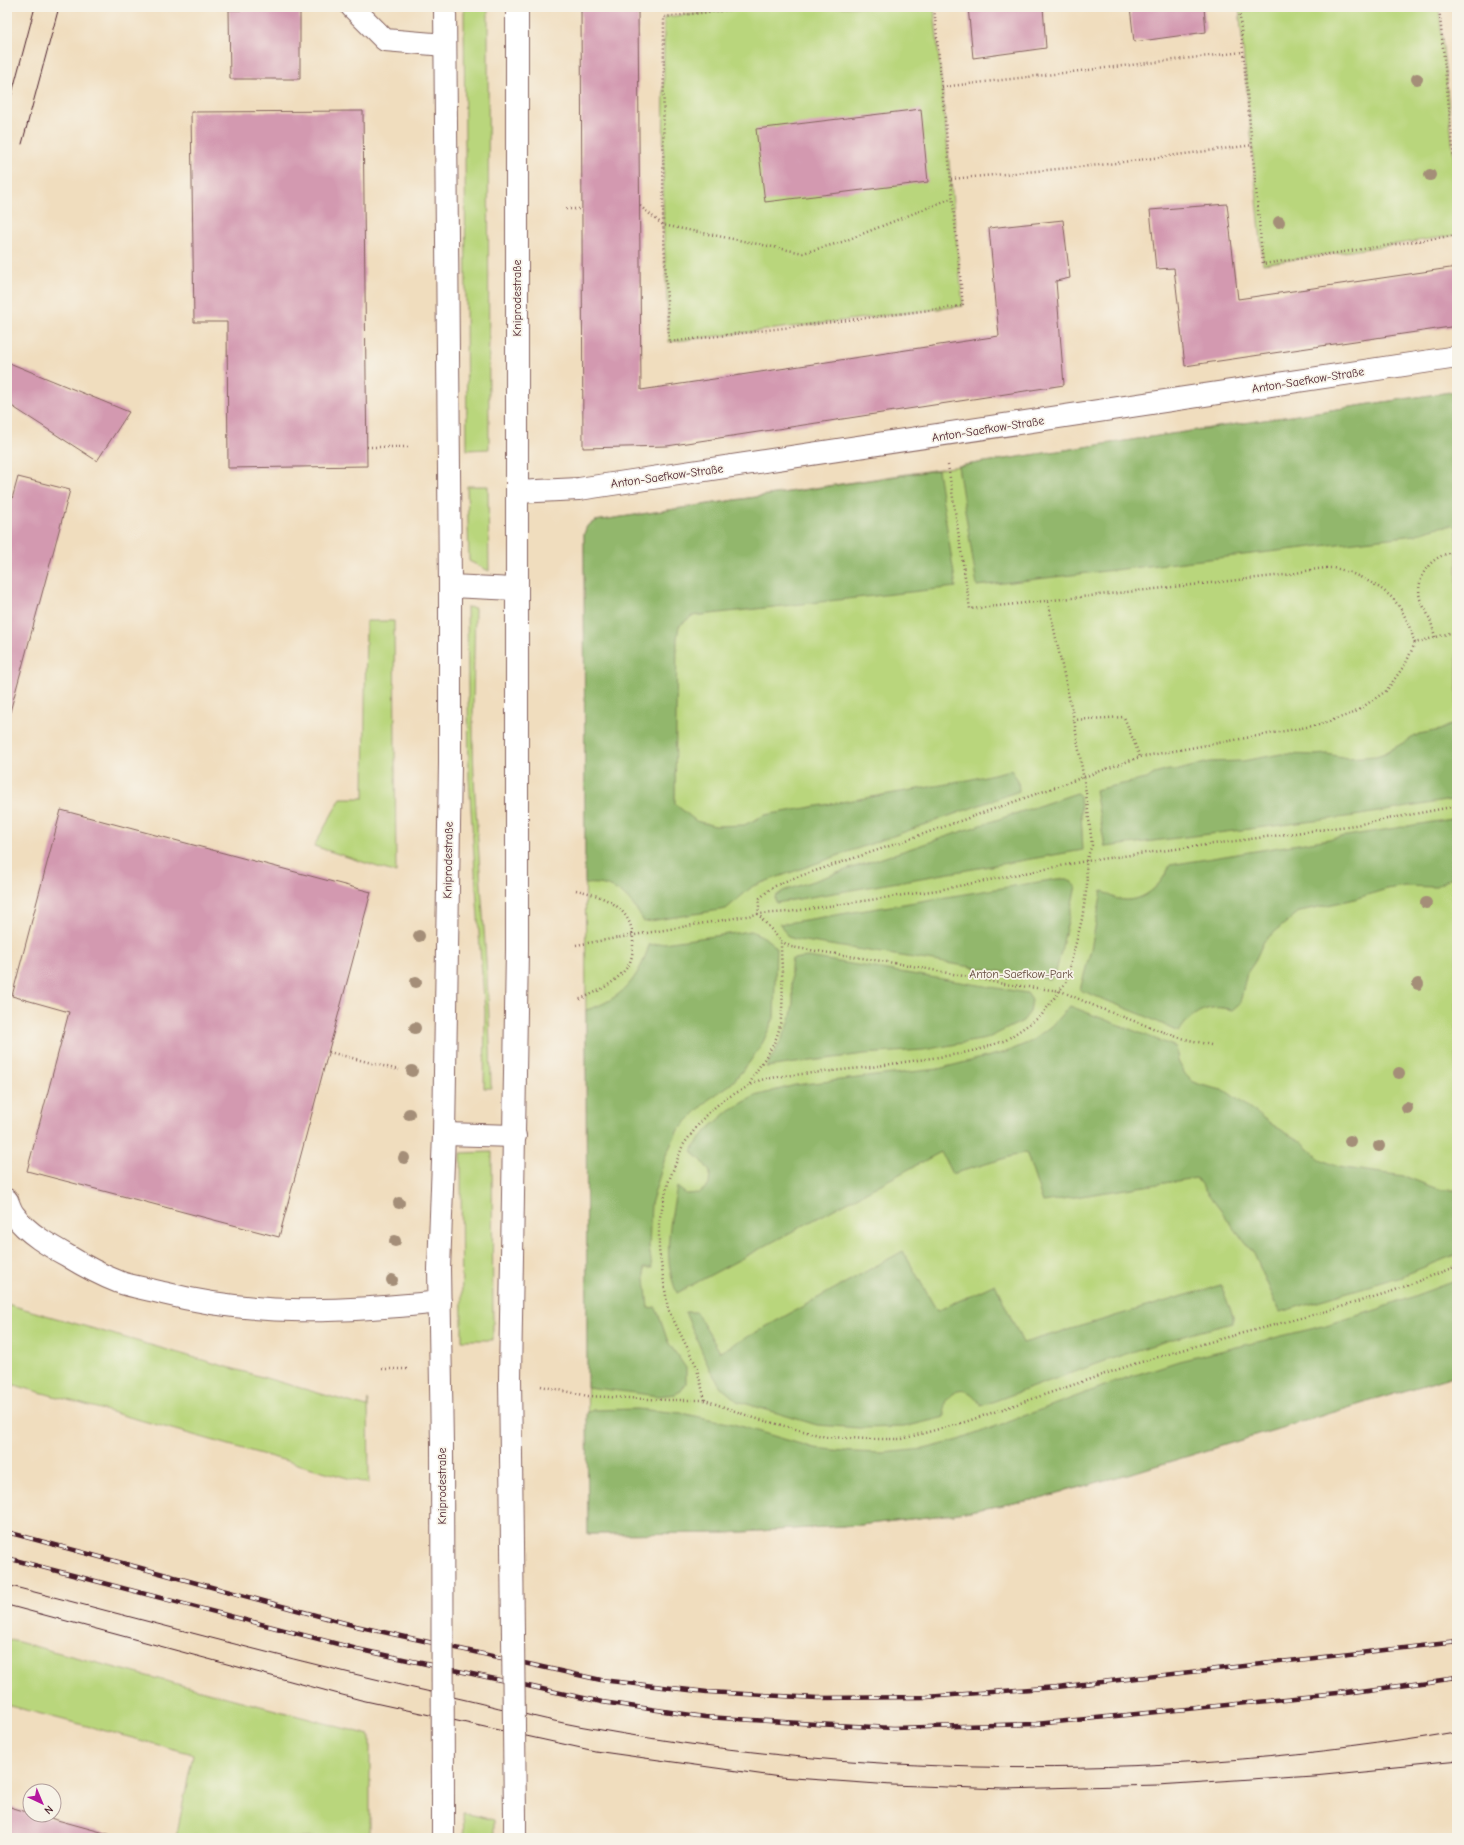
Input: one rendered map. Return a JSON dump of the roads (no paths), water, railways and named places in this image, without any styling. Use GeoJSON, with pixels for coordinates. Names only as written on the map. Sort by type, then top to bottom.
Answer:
{"type":"FeatureCollection","features":[{"type":"Feature","properties":{"kind":"street"},"geometry":{"type":"LineString","coordinates":[[352,7],[386,40],[445,45]]}},
{"type":"Feature","properties":{"kind":"street","name":"Kniprodestraße"},"geometry":{"type":"LineString","coordinates":[[443,1838],[442,1444],[440,1302],[450,763],[445,7]]}},
{"type":"Feature","properties":{"kind":"street","name":"Kniprodestraße"},"geometry":{"type":"LineString","coordinates":[[515,1827],[510,1379],[517,950],[517,7]]}},
{"type":"Feature","properties":{"kind":"street","name":"Anton-Saefkow-Straße"},"geometry":{"type":"LineString","coordinates":[[517,492],[579,489],[1457,357]]}},
{"type":"Feature","properties":{"kind":"street"},"geometry":{"type":"LineString","coordinates":[[450,586],[517,589]]}},
{"type":"Feature","properties":{"kind":"street"},"geometry":{"type":"LineString","coordinates":[[444,1134],[515,1136]]}},
{"type":"Feature","properties":{"kind":"street"},"geometry":{"type":"LineString","coordinates":[[7,1200],[14,1216],[32,1232],[88,1268],[120,1282],[192,1301],[248,1309],[305,1311],[354,1310],[440,1302]]}},
{"type":"Feature","properties":{"kind":"tram line"},"geometry":{"type":"LineString","coordinates":[[7,112],[35,7]]}},
{"type":"Feature","properties":{"kind":"tram line"},"geometry":{"type":"LineString","coordinates":[[22,144],[59,7]]}},
{"type":"Feature","properties":{"kind":"tram line"},"geometry":{"type":"LineString","coordinates":[[7,1585],[293,1659],[563,1723],[702,1746],[810,1758],[918,1765],[1026,1768],[1135,1766],[1243,1759],[1350,1748],[1457,1732]]}},
{"type":"Feature","properties":{"kind":"tram line"},"geometry":{"type":"LineString","coordinates":[[7,1605],[361,1700],[595,1751],[780,1777],[892,1785],[1004,1789],[1158,1785],[1313,1775],[1457,1761]]}},
{"type":"Feature","properties":{"kind":"railway"},"geometry":{"type":"LineString","coordinates":[[7,1532],[356,1626],[601,1680],[707,1692],[818,1698],[927,1697],[1057,1687],[1457,1642]]}},
{"type":"Feature","properties":{"kind":"railway"},"geometry":{"type":"LineString","coordinates":[[7,1558],[357,1649],[602,1702],[705,1717],[893,1728],[1036,1724],[1346,1693],[1457,1678]]}},
{"type":"Feature","properties":{"kind":"park label","name":"Anton-Saefkow-Park"},"geometry":{"type":"Point","coordinates":[1021,974]}}]}
